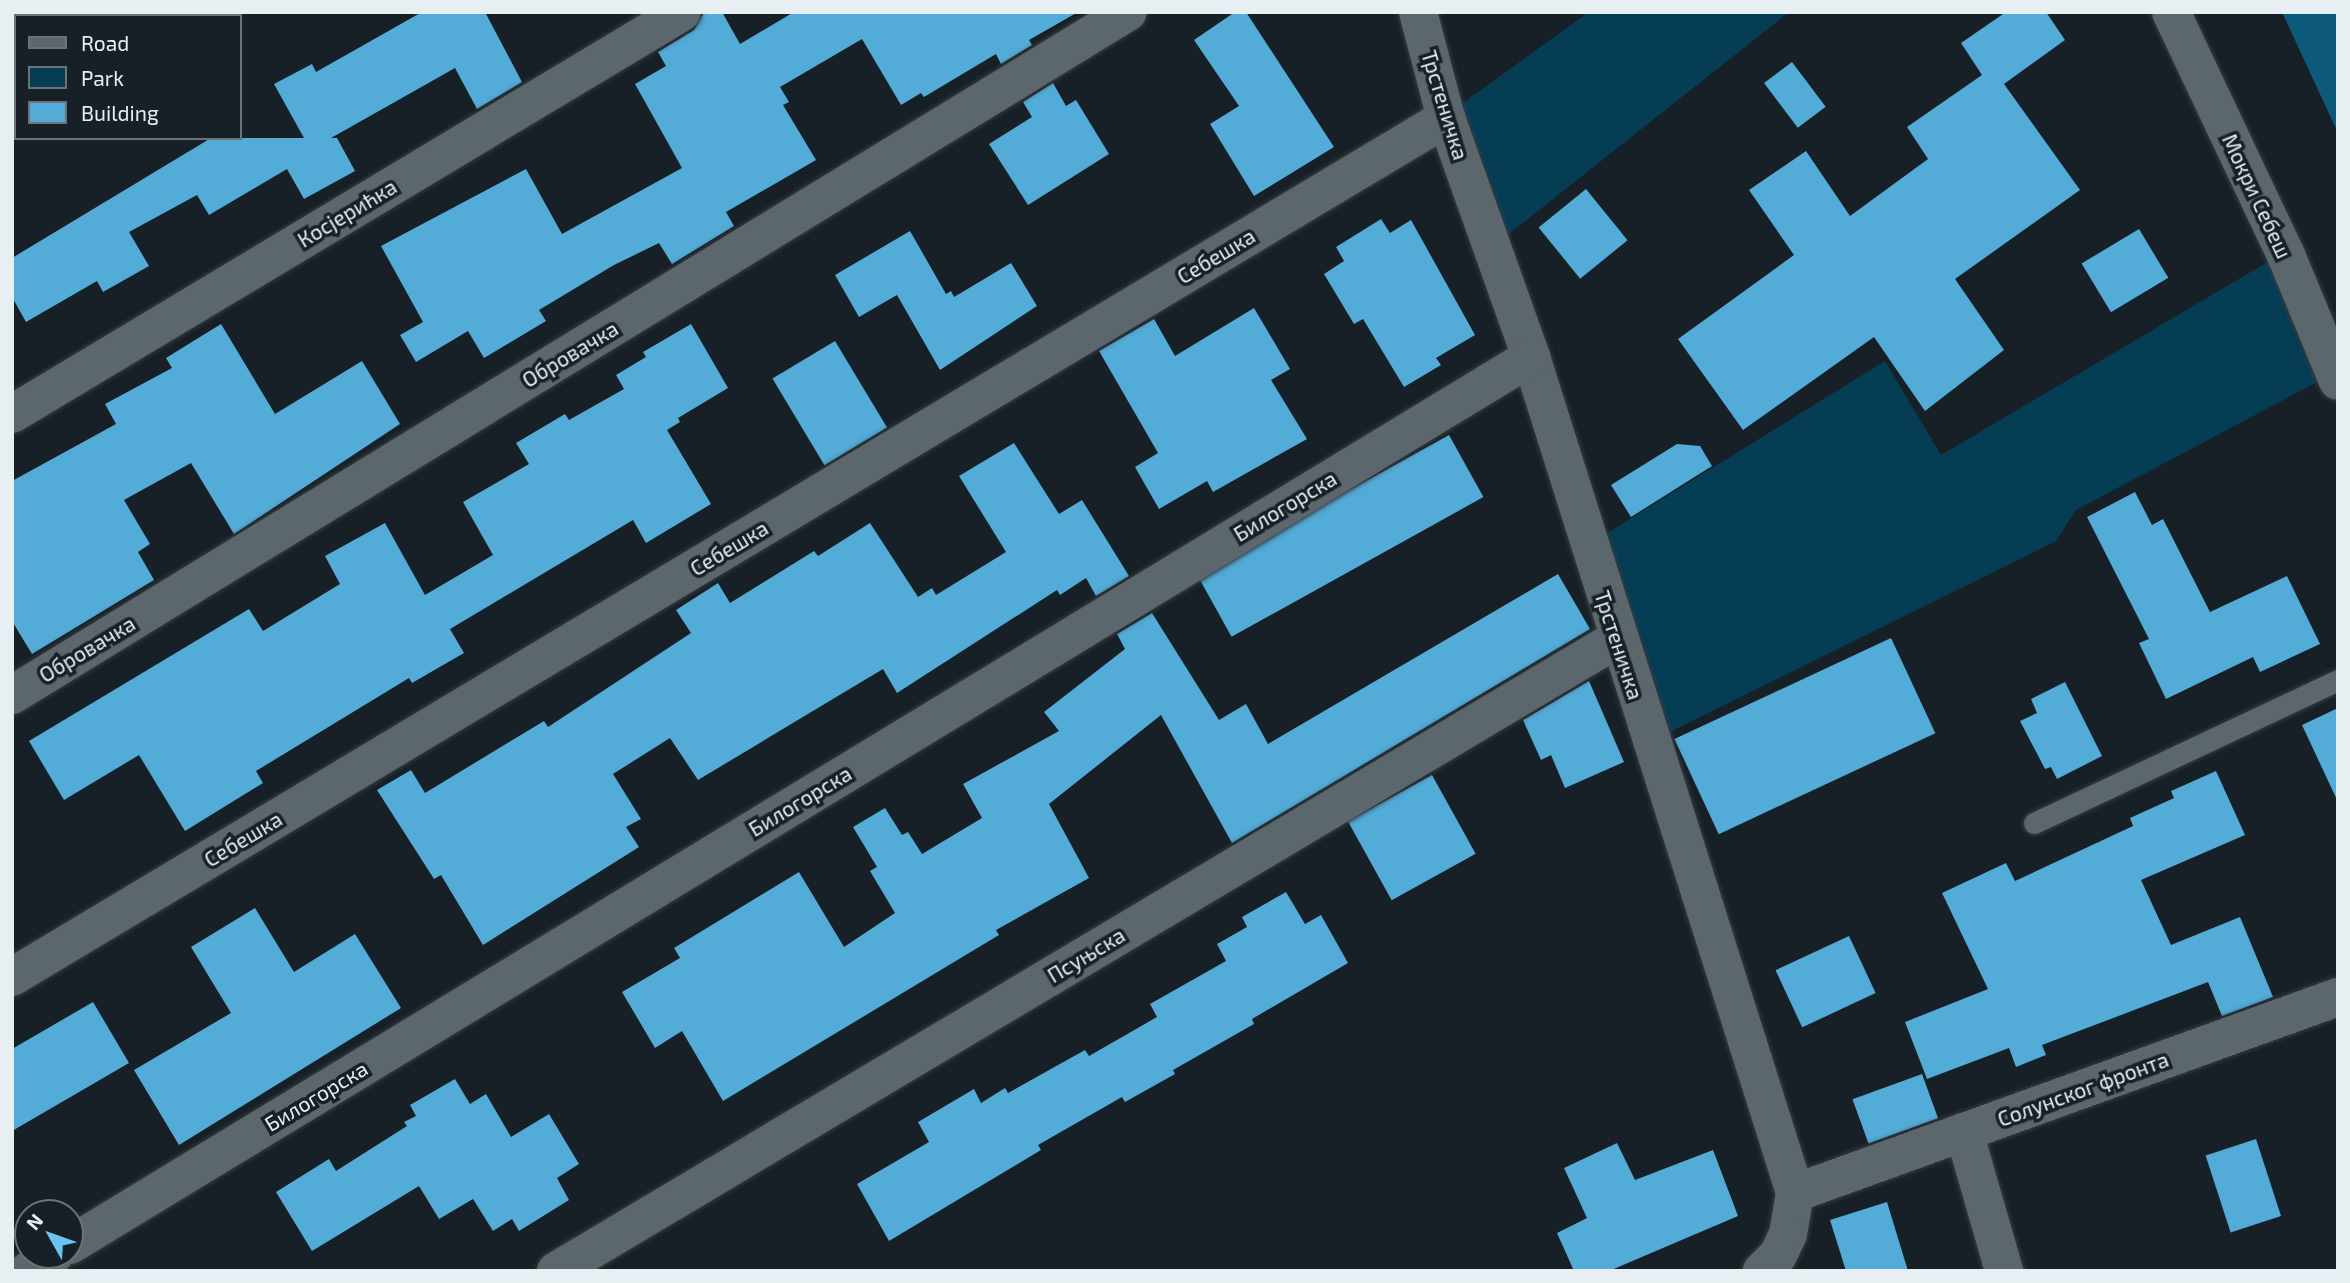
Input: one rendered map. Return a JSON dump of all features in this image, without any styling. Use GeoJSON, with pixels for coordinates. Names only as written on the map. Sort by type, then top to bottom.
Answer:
{"type":"FeatureCollection","features":[{"type":"Feature","properties":{"kind":"street","name":"Косјерићка"},"geometry":{"type":"LineString","coordinates":[[12,414],[682,12]]}},
{"type":"Feature","properties":{"kind":"street","name":"Обровачка"},"geometry":{"type":"LineString","coordinates":[[12,695],[1128,12]]}},
{"type":"Feature","properties":{"kind":"street","name":"Трстеничка"},"geometry":{"type":"LineString","coordinates":[[1418,12],[1446,118],[1531,357],[1617,639],[1795,1192],[1788,1234],[1778,1255],[1762,1271]]}},
{"type":"Feature","properties":{"kind":"street","name":"Мокри Себеш"},"geometry":{"type":"LineString","coordinates":[[2171,12],[2286,255],[2338,381]]}},
{"type":"Feature","properties":{"kind":"street","name":"Себешка"},"geometry":{"type":"LineString","coordinates":[[12,978],[1446,118]]}},
{"type":"Feature","properties":{"kind":"street","name":"Билогорска"},"geometry":{"type":"LineString","coordinates":[[84,1236],[1531,357]]}},
{"type":"Feature","properties":{"kind":"street","name":"Псуњска"},"geometry":{"type":"LineString","coordinates":[[556,1271],[1617,639]]}},
{"type":"Feature","properties":{"kind":"street","name":"Солунског фронта"},"geometry":{"type":"LineString","coordinates":[[1795,1192],[2338,997]]}},
{"type":"Feature","properties":{"kind":"street"},"geometry":{"type":"LineString","coordinates":[[1964,1132],[2004,1271]]}},
{"type":"Feature","properties":{"kind":"lane"},"geometry":{"type":"LineString","coordinates":[[2034,823],[2338,680]]}},
{"type":"Feature","properties":{"kind":"green space"},"geometry":{"type":"Polygon","coordinates":[[[1589,12],[1789,12],[1500,241],[1453,110],[1589,12]]]}},
{"type":"Feature","properties":{"kind":"green space"},"geometry":{"type":"Polygon","coordinates":[[[2293,247],[2338,371],[2076,510],[2056,541],[1658,738],[1596,540],[1885,361],[1941,455],[2293,247]]]}},
{"type":"Feature","properties":{"kind":"shaded area"},"geometry":{"type":"Polygon","coordinates":[[[2282,12],[2338,12],[2338,133],[2282,12]]]}},
{"type":"Feature","properties":{"kind":"building"},"geometry":{"type":"Polygon","coordinates":[[[422,12],[485,12],[522,82],[477,109],[455,68],[331,138],[337,138],[355,171],[304,199],[287,169],[209,215],[197,195],[129,232],[149,266],[103,292],[97,281],[26,322],[12,297],[12,258],[208,140],[304,138],[274,84],[312,64],[316,72],[422,12]]]}},
{"type":"Feature","properties":{"kind":"building"},"geometry":{"type":"Polygon","coordinates":[[[704,12],[722,12],[740,44],[794,12],[1078,12],[1029,40],[1032,45],[1001,64],[996,54],[924,97],[921,93],[901,105],[862,39],[780,87],[789,102],[783,105],[816,160],[726,212],[734,226],[672,264],[659,243],[614,265],[539,310],[546,321],[484,358],[468,331],[416,362],[400,335],[423,322],[381,246],[526,169],[562,234],[682,168],[635,84],[666,66],[658,52],[694,30],[704,12]]]}},
{"type":"Feature","properties":{"kind":"building"},"geometry":{"type":"Polygon","coordinates":[[[1235,12],[1246,12],[1334,147],[1254,196],[1210,124],[1239,106],[1194,40],[1235,12]]]}},
{"type":"Feature","properties":{"kind":"building"},"geometry":{"type":"Polygon","coordinates":[[[2006,12],[2046,12],[2065,40],[2004,84],[2080,190],[1955,279],[2004,350],[1925,411],[1874,337],[1743,430],[1678,339],[1794,255],[1749,190],[1806,151],[1850,216],[1928,159],[1907,127],[1982,75],[1961,43],[2006,12]]]}},
{"type":"Feature","properties":{"kind":"building"},"geometry":{"type":"Polygon","coordinates":[[[1792,62],[1826,107],[1798,128],[1764,83],[1792,62]]]}},
{"type":"Feature","properties":{"kind":"building"},"geometry":{"type":"Polygon","coordinates":[[[1053,83],[1066,106],[1076,100],[1109,154],[1028,205],[989,144],[1032,117],[1023,102],[1053,83]]]}},
{"type":"Feature","properties":{"kind":"building"},"geometry":{"type":"Polygon","coordinates":[[[1586,189],[1628,240],[1580,279],[1539,227],[1586,189]]]}},
{"type":"Feature","properties":{"kind":"building"},"geometry":{"type":"Polygon","coordinates":[[[1381,219],[1390,233],[1411,220],[1475,335],[1436,358],[1441,365],[1404,387],[1363,319],[1354,324],[1324,274],[1344,261],[1336,247],[1381,219]]]}},
{"type":"Feature","properties":{"kind":"building"},"geometry":{"type":"Polygon","coordinates":[[[2139,229],[2168,278],[2111,312],[2082,264],[2139,229]]]}},
{"type":"Feature","properties":{"kind":"building"},"geometry":{"type":"Polygon","coordinates":[[[910,231],[946,294],[951,291],[954,297],[1011,263],[1037,306],[940,370],[897,295],[859,317],[835,275],[910,231]]]}},
{"type":"Feature","properties":{"kind":"building"},"geometry":{"type":"Polygon","coordinates":[[[1254,308],[1290,369],[1271,380],[1307,439],[1213,492],[1207,481],[1159,509],[1135,467],[1158,453],[1099,351],[1154,319],[1175,356],[1254,308]]]}},
{"type":"Feature","properties":{"kind":"building"},"geometry":{"type":"Polygon","coordinates":[[[221,324],[275,414],[362,361],[400,424],[234,534],[191,463],[124,500],[150,544],[138,552],[154,580],[32,654],[12,621],[12,481],[116,424],[105,404],[172,368],[166,358],[221,324]]]}},
{"type":"Feature","properties":{"kind":"building"},"geometry":{"type":"Polygon","coordinates":[[[691,324],[728,388],[678,418],[680,422],[667,430],[711,504],[646,543],[633,520],[450,629],[464,653],[412,683],[409,678],[256,771],[263,783],[185,831],[139,755],[64,800],[29,741],[249,609],[263,631],[340,584],[325,556],[385,523],[425,595],[493,555],[463,502],[529,464],[516,443],[565,414],[569,420],[624,389],[616,375],[646,357],[643,352],[691,324]]]}},
{"type":"Feature","properties":{"kind":"building"},"geometry":{"type":"Polygon","coordinates":[[[835,341],[887,428],[824,465],[772,379],[835,341]]]}},
{"type":"Feature","properties":{"kind":"building"},"geometry":{"type":"Polygon","coordinates":[[[1449,435],[1483,497],[1232,637],[1197,575],[1449,435]]]}},
{"type":"Feature","properties":{"kind":"building"},"geometry":{"type":"Polygon","coordinates":[[[1014,443],[1059,514],[1082,500],[1129,576],[1096,596],[1086,578],[1060,595],[1057,590],[897,693],[883,669],[698,780],[670,738],[613,774],[641,819],[626,827],[639,847],[483,945],[441,875],[434,879],[377,790],[411,770],[425,793],[544,721],[548,727],[691,633],[676,610],[718,583],[730,603],[814,551],[818,556],[870,523],[918,597],[932,588],[936,595],[1006,552],[959,476],[1014,443]]]}},
{"type":"Feature","properties":{"kind":"building"},"geometry":{"type":"Polygon","coordinates":[[[1677,444],[1700,446],[1712,466],[1631,517],[1611,485],[1677,444]]]}},
{"type":"Feature","properties":{"kind":"building"},"geometry":{"type":"Polygon","coordinates":[[[2135,492],[2152,525],[2163,519],[2210,612],[2287,576],[2320,644],[2260,672],[2253,657],[2166,699],[2139,643],[2149,639],[2087,517],[2135,492]]]}},
{"type":"Feature","properties":{"kind":"building"},"geometry":{"type":"Polygon","coordinates":[[[1558,574],[1590,629],[1232,843],[1161,715],[1049,804],[1089,878],[996,930],[999,935],[723,1101],[682,1031],[655,1048],[622,992],[680,958],[674,948],[799,872],[844,947],[895,913],[870,871],[877,867],[853,827],[885,808],[902,835],[908,832],[922,854],[982,818],[963,784],[1059,731],[1044,712],[1125,649],[1117,634],[1152,613],[1219,720],[1246,704],[1268,744],[1558,574]]]}},
{"type":"Feature","properties":{"kind":"building"},"geometry":{"type":"Polygon","coordinates":[[[1891,638],[1935,733],[1719,834],[1674,739],[1891,638]]]}},
{"type":"Feature","properties":{"kind":"building"},"geometry":{"type":"Polygon","coordinates":[[[1589,681],[1624,762],[1565,788],[1551,755],[1541,760],[1523,720],[1589,681]]]}},
{"type":"Feature","properties":{"kind":"building"},"geometry":{"type":"Polygon","coordinates":[[[2065,682],[2102,756],[2057,779],[2051,767],[2045,769],[2020,721],[2037,713],[2031,699],[2065,682]]]}},
{"type":"Feature","properties":{"kind":"building"},"geometry":{"type":"Polygon","coordinates":[[[2338,708],[2338,802],[2302,725],[2338,708]]]}},
{"type":"Feature","properties":{"kind":"building"},"geometry":{"type":"Polygon","coordinates":[[[2216,771],[2245,835],[2141,880],[2171,945],[2240,917],[2273,997],[2222,1016],[2208,982],[2042,1045],[2046,1055],[2016,1067],[2009,1048],[1927,1079],[1905,1022],[1988,989],[1942,893],[2006,863],[2015,881],[2133,826],[2130,818],[2174,798],[2171,791],[2216,771]]]}},
{"type":"Feature","properties":{"kind":"building"},"geometry":{"type":"Polygon","coordinates":[[[1432,775],[1476,854],[1392,900],[1348,822],[1432,775]]]}},
{"type":"Feature","properties":{"kind":"building"},"geometry":{"type":"Polygon","coordinates":[[[1286,892],[1305,924],[1321,915],[1348,963],[1252,1019],[1254,1024],[1173,1070],[1175,1074],[1125,1102],[1122,1097],[1038,1145],[1041,1150],[889,1241],[857,1184],[929,1142],[918,1122],[974,1089],[981,1103],[1005,1088],[1008,1093],[1085,1050],[1089,1056],[1157,1017],[1150,1004],[1226,961],[1217,944],[1247,927],[1242,917],[1286,892]]]}},
{"type":"Feature","properties":{"kind":"building"},"geometry":{"type":"Polygon","coordinates":[[[255,908],[294,972],[355,934],[401,1008],[179,1145],[134,1070],[231,1013],[191,947],[255,908]]]}},
{"type":"Feature","properties":{"kind":"building"},"geometry":{"type":"Polygon","coordinates":[[[1849,936],[1876,993],[1802,1027],[1776,970],[1849,936]]]}},
{"type":"Feature","properties":{"kind":"building"},"geometry":{"type":"Polygon","coordinates":[[[93,1002],[129,1063],[12,1131],[12,1049],[93,1002]]]}},
{"type":"Feature","properties":{"kind":"building"},"geometry":{"type":"Polygon","coordinates":[[[1922,1074],[1938,1118],[1869,1143],[1852,1099],[1922,1074]]]}},
{"type":"Feature","properties":{"kind":"building"},"geometry":{"type":"Polygon","coordinates":[[[455,1079],[470,1104],[486,1094],[511,1137],[549,1114],[579,1164],[557,1178],[569,1200],[519,1231],[512,1219],[493,1231],[473,1199],[439,1219],[419,1186],[312,1251],[276,1192],[329,1159],[336,1171],[407,1126],[404,1122],[416,1116],[410,1105],[455,1079]]]}},
{"type":"Feature","properties":{"kind":"building"},"geometry":{"type":"Polygon","coordinates":[[[2256,1139],[2281,1216],[2231,1232],[2206,1155],[2256,1139]]]}},
{"type":"Feature","properties":{"kind":"building"},"geometry":{"type":"Polygon","coordinates":[[[1617,1143],[1635,1180],[1713,1150],[1738,1216],[1609,1271],[1574,1271],[1557,1233],[1587,1218],[1564,1168],[1617,1143]]]}},
{"type":"Feature","properties":{"kind":"building"},"geometry":{"type":"Polygon","coordinates":[[[1887,1202],[1908,1271],[1846,1271],[1830,1220],[1887,1202]]]}}]}
